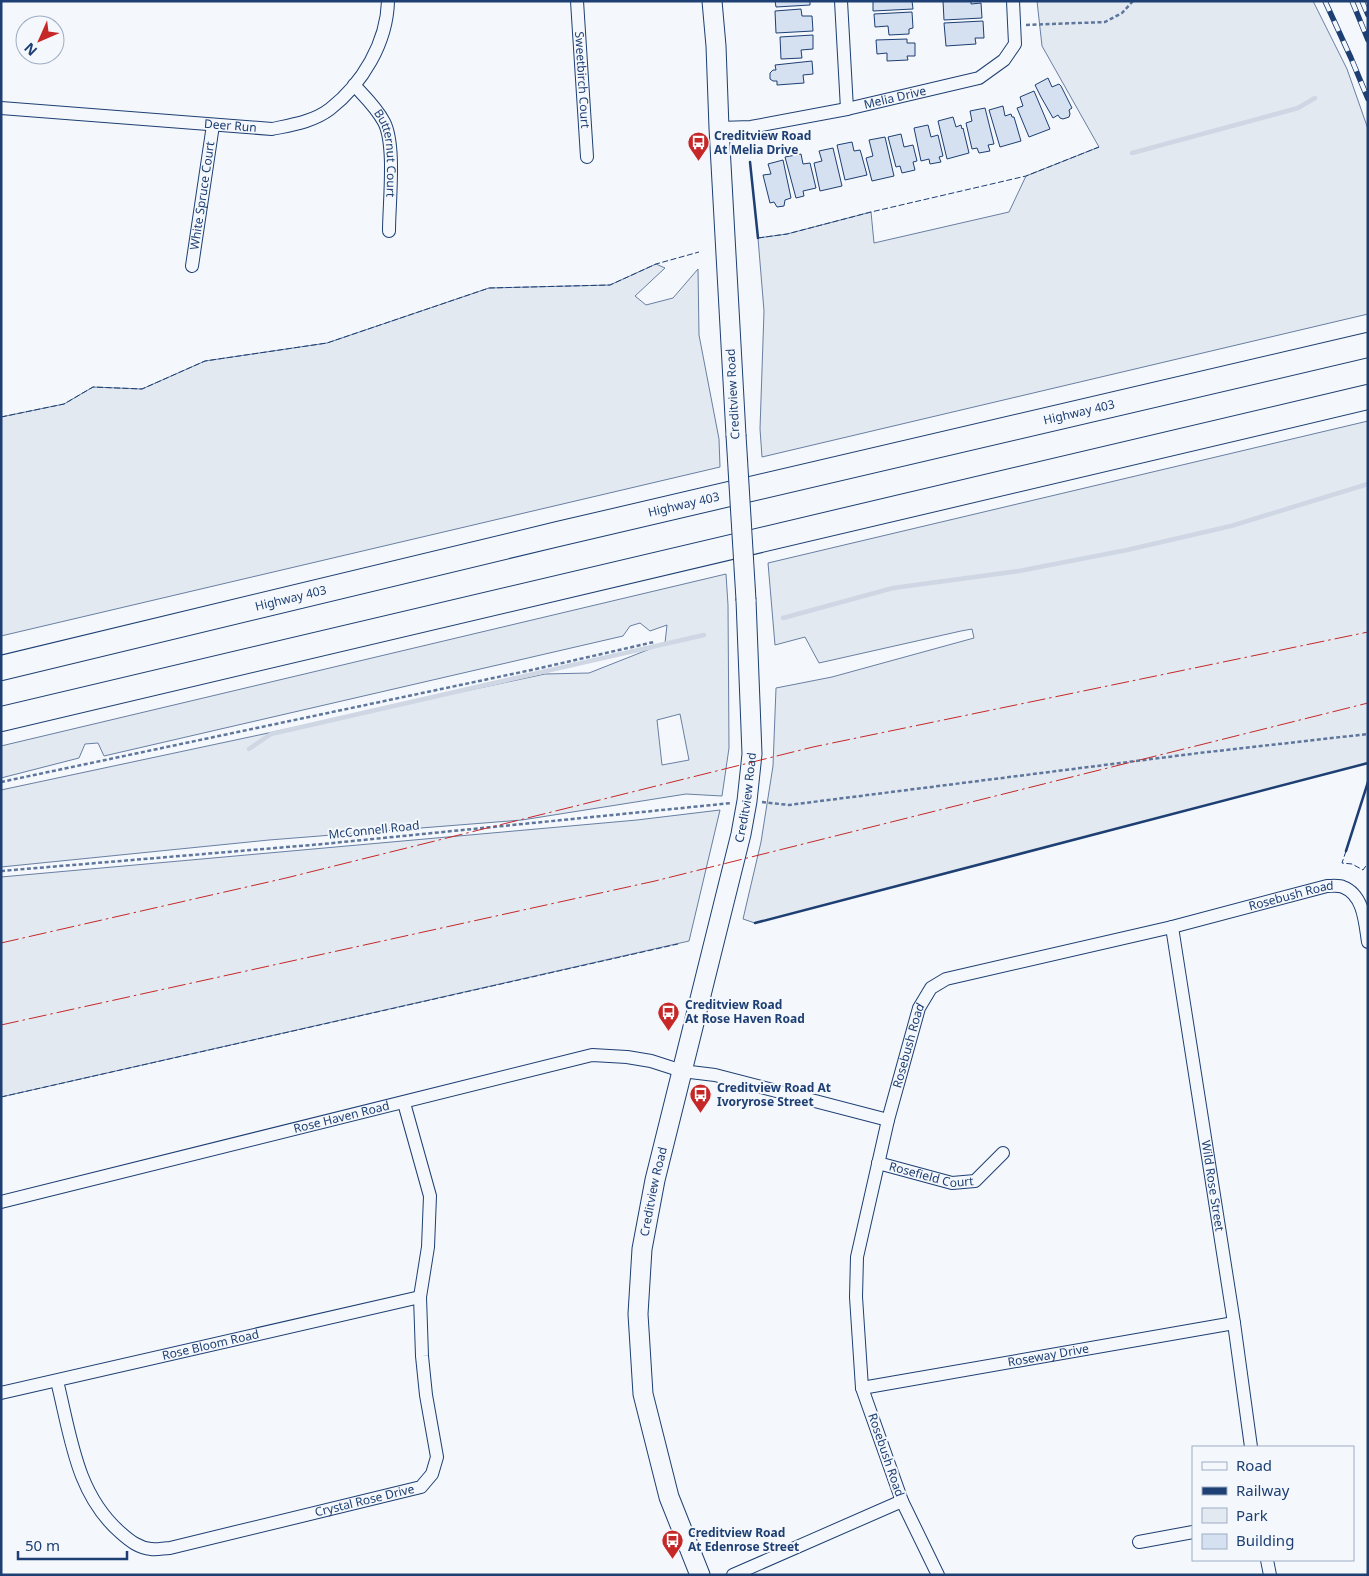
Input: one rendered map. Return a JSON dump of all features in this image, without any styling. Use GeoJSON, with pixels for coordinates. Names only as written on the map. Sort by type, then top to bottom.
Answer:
{"type":"FeatureCollection","features":[{"type":"Feature","properties":{"kind":"highway","name":"Highway 403"},"geometry":{"type":"LineString","coordinates":[[1,668],[549,536],[1368,345]]}},
{"type":"Feature","properties":{"kind":"highway"},"geometry":{"type":"LineString","coordinates":[[1,719],[1368,397]]}},
{"type":"Feature","properties":{"kind":"main road","name":"Creditview Road"},"geometry":{"type":"LineString","coordinates":[[700,1575],[669,1497],[643,1394],[638,1314],[642,1249],[655,1180],[741,834],[752,754],[746,600],[712,1]]}},
{"type":"Feature","properties":{"kind":"street","name":"Deer Run"},"geometry":{"type":"LineString","coordinates":[[1,108],[272,129],[300,123],[329,110],[354,85],[380,46],[388,14],[388,1]]}},
{"type":"Feature","properties":{"kind":"street","name":"Sweetbirch Court"},"geometry":{"type":"LineString","coordinates":[[577,1],[587,157]]}},
{"type":"Feature","properties":{"kind":"street"},"geometry":{"type":"LineString","coordinates":[[841,1],[847,109]]}},
{"type":"Feature","properties":{"kind":"street","name":"Melia Drive"},"geometry":{"type":"LineString","coordinates":[[719,128],[751,127],[847,109],[979,78],[1004,60],[1015,44],[1013,1]]}},
{"type":"Feature","properties":{"kind":"street","name":"Butternut Court"},"geometry":{"type":"LineString","coordinates":[[354,85],[374,106],[384,123],[390,142],[389,231]]}},
{"type":"Feature","properties":{"kind":"street","name":"White Spruce Court"},"geometry":{"type":"LineString","coordinates":[[192,266],[213,125]]}},
{"type":"Feature","properties":{"kind":"street","name":"Rosebush Road"},"geometry":{"type":"LineString","coordinates":[[938,1575],[902,1501],[862,1388],[856,1297],[857,1257],[888,1120],[919,1008],[930,988],[946,979],[1172,927],[1327,886],[1342,886],[1356,897],[1364,914],[1368,942]]}},
{"type":"Feature","properties":{"kind":"street","name":"Wild Rose Street"},"geometry":{"type":"LineString","coordinates":[[1172,927],[1234,1323],[1251,1446]]}},
{"type":"Feature","properties":{"kind":"street","name":"Rose Haven Road"},"geometry":{"type":"LineString","coordinates":[[1,1202],[592,1055],[627,1057],[651,1061],[682,1071],[715,1075],[888,1120]]}},
{"type":"Feature","properties":{"kind":"street","name":"Crystal Rose Drive"},"geometry":{"type":"LineString","coordinates":[[57,1381],[78,1468],[91,1497],[112,1525],[132,1543],[150,1549],[170,1548],[421,1487],[432,1474],[437,1457],[425,1385],[420,1297],[428,1247],[430,1196],[404,1103]]}},
{"type":"Feature","properties":{"kind":"street","name":"Rosefield Court"},"geometry":{"type":"LineString","coordinates":[[878,1163],[952,1182],[975,1181],[1003,1153]]}},
{"type":"Feature","properties":{"kind":"street","name":"Rose Bloom Road"},"geometry":{"type":"LineString","coordinates":[[1,1393],[420,1297]]}},
{"type":"Feature","properties":{"kind":"street","name":"Roseway Drive"},"geometry":{"type":"LineString","coordinates":[[862,1388],[1234,1323]]}},
{"type":"Feature","properties":{"kind":"street"},"geometry":{"type":"LineString","coordinates":[[733,1575],[902,1501]]}},
{"type":"Feature","properties":{"kind":"street"},"geometry":{"type":"LineString","coordinates":[[1139,1542],[1192,1532]]}},
{"type":"Feature","properties":{"kind":"street"},"geometry":{"type":"LineString","coordinates":[[1268,1561],[1270,1575]]}},
{"type":"Feature","properties":{"kind":"path"},"geometry":{"type":"LineString","coordinates":[[1014,26],[1105,22],[1122,13],[1133,1]]}},
{"type":"Feature","properties":{"kind":"path"},"geometry":{"type":"LineString","coordinates":[[1,782],[536,669],[654,642]]}},
{"type":"Feature","properties":{"kind":"path","name":"McConnell Road"},"geometry":{"type":"LineString","coordinates":[[1,871],[323,844],[747,801],[789,805],[1199,753],[1368,734]]}},
{"type":"Feature","properties":{"kind":"green space"},"geometry":{"type":"Polygon","coordinates":[[[1037,1],[1313,1],[1347,69],[1368,129],[1368,314],[762,457],[760,429],[764,311],[758,238],[787,234],[871,212],[874,243],[1009,212],[1026,176],[1099,147],[1042,46],[1037,1]]]}},
{"type":"Feature","properties":{"kind":"green space"},"geometry":{"type":"Polygon","coordinates":[[[656,264],[665,268],[635,296],[646,305],[673,298],[698,269],[699,335],[719,439],[720,467],[1,636],[1,417],[64,404],[93,387],[142,389],[205,361],[327,343],[489,288],[610,285],[656,264]]]}},
{"type":"Feature","properties":{"kind":"green space"},"geometry":{"type":"Polygon","coordinates":[[[1368,421],[1368,763],[755,923],[743,919],[761,842],[773,766],[776,688],[832,677],[974,638],[972,629],[819,663],[805,637],[775,645],[768,563],[1368,421]]]}},
{"type":"Feature","properties":{"kind":"green space"},"geometry":{"type":"Polygon","coordinates":[[[726,574],[729,748],[722,796],[686,794],[522,820],[269,840],[1,867],[1,790],[545,674],[589,673],[665,643],[667,625],[650,631],[640,623],[630,626],[623,636],[104,756],[98,743],[85,744],[79,758],[1,778],[1,746],[726,574]],[[680,714],[657,720],[662,765],[689,760],[680,714]]]}},
{"type":"Feature","properties":{"kind":"green space"},"geometry":{"type":"Polygon","coordinates":[[[720,810],[689,941],[1,1097],[1,877],[637,820],[720,810]]]}},
{"type":"Feature","properties":{"kind":"building"},"geometry":{"type":"Polygon","coordinates":[[[775,1],[810,1],[810,5],[776,7],[775,1]]]}},
{"type":"Feature","properties":{"kind":"building"},"geometry":{"type":"Polygon","coordinates":[[[873,1],[912,1],[913,9],[873,11],[873,1]]]}},
{"type":"Feature","properties":{"kind":"building"},"geometry":{"type":"Polygon","coordinates":[[[943,1],[971,1],[971,4],[981,3],[982,18],[944,20],[943,1]]]}},
{"type":"Feature","properties":{"kind":"building"},"geometry":{"type":"Polygon","coordinates":[[[801,9],[802,16],[812,16],[813,31],[776,33],[775,11],[801,9]]]}},
{"type":"Feature","properties":{"kind":"building"},"geometry":{"type":"Polygon","coordinates":[[[912,12],[913,28],[909,29],[909,34],[889,35],[888,26],[875,27],[874,14],[912,12]]]}},
{"type":"Feature","properties":{"kind":"building"},"geometry":{"type":"Polygon","coordinates":[[[983,21],[984,38],[975,38],[976,44],[946,46],[944,23],[983,21]]]}},
{"type":"Feature","properties":{"kind":"building"},"geometry":{"type":"Polygon","coordinates":[[[813,35],[813,49],[801,50],[802,58],[781,59],[780,37],[813,35]]]}},
{"type":"Feature","properties":{"kind":"building"},"geometry":{"type":"Polygon","coordinates":[[[907,39],[907,43],[915,43],[915,56],[907,56],[908,60],[887,61],[887,53],[877,54],[876,40],[907,39]]]}},
{"type":"Feature","properties":{"kind":"building"},"geometry":{"type":"Polygon","coordinates":[[[812,61],[813,74],[803,75],[804,83],[777,85],[777,81],[770,79],[770,73],[776,70],[775,65],[812,61]]]}},
{"type":"Feature","properties":{"kind":"building"},"geometry":{"type":"Polygon","coordinates":[[[1048,78],[1052,87],[1059,84],[1061,86],[1072,108],[1069,110],[1069,117],[1063,119],[1058,115],[1053,118],[1041,97],[1035,85],[1048,78]]]}},
{"type":"Feature","properties":{"kind":"building"},"geometry":{"type":"Polygon","coordinates":[[[1034,91],[1050,129],[1029,137],[1017,108],[1023,106],[1020,97],[1034,91]]]}},
{"type":"Feature","properties":{"kind":"building"},"geometry":{"type":"Polygon","coordinates":[[[1003,106],[1005,116],[1011,114],[1014,117],[1021,141],[1000,147],[989,110],[1003,106]]]}},
{"type":"Feature","properties":{"kind":"building"},"geometry":{"type":"Polygon","coordinates":[[[985,108],[994,144],[988,145],[990,151],[979,153],[977,148],[972,149],[966,123],[972,121],[970,111],[985,108]]]}},
{"type":"Feature","properties":{"kind":"building"},"geometry":{"type":"Polygon","coordinates":[[[953,117],[956,127],[961,125],[963,128],[969,153],[947,159],[938,121],[953,117]]]}},
{"type":"Feature","properties":{"kind":"building"},"geometry":{"type":"Polygon","coordinates":[[[928,125],[931,137],[938,135],[943,156],[939,157],[941,162],[930,164],[929,159],[921,161],[914,128],[928,125]]]}},
{"type":"Feature","properties":{"kind":"building"},"geometry":{"type":"Polygon","coordinates":[[[901,134],[904,147],[913,145],[917,161],[913,162],[915,170],[902,173],[900,166],[896,167],[888,137],[901,134]]]}},
{"type":"Feature","properties":{"kind":"building"},"geometry":{"type":"Polygon","coordinates":[[[885,137],[894,176],[872,181],[866,158],[873,156],[869,140],[885,137]]]}},
{"type":"Feature","properties":{"kind":"building"},"geometry":{"type":"Polygon","coordinates":[[[852,142],[854,151],[860,150],[867,175],[845,180],[837,145],[852,142]]]}},
{"type":"Feature","properties":{"kind":"building"},"geometry":{"type":"Polygon","coordinates":[[[833,148],[842,186],[820,191],[814,163],[822,161],[819,151],[833,148]]]}},
{"type":"Feature","properties":{"kind":"building"},"geometry":{"type":"Polygon","coordinates":[[[801,154],[803,164],[810,163],[816,188],[803,191],[804,196],[796,198],[785,157],[801,154]]]}},
{"type":"Feature","properties":{"kind":"building"},"geometry":{"type":"Polygon","coordinates":[[[783,160],[791,198],[785,200],[784,206],[777,207],[774,202],[770,203],[763,175],[771,174],[768,164],[783,160]]]}},
{"type":"Feature","properties":{"kind":"waterway"},"geometry":{"type":"LineString","coordinates":[[1132,153],[1298,108],[1315,98]]}},
{"type":"Feature","properties":{"kind":"waterway"},"geometry":{"type":"LineString","coordinates":[[783,618],[893,588],[1019,571],[1127,550],[1231,526],[1368,484]]}},
{"type":"Feature","properties":{"kind":"waterway"},"geometry":{"type":"LineString","coordinates":[[249,749],[271,734],[704,635]]}},
{"type":"Feature","properties":{"kind":"railway"},"geometry":{"type":"LineString","coordinates":[[1325,1],[1368,99]]}},
{"type":"Feature","properties":{"kind":"railway"},"geometry":{"type":"LineString","coordinates":[[1352,1],[1368,40]]}},
{"type":"Feature","properties":{"kind":"railway"},"geometry":{"type":"LineString","coordinates":[[1362,1],[1368,15]]}},
{"type":"Feature","properties":{"kind":"fence"},"geometry":{"type":"LineString","coordinates":[[758,238],[787,234],[871,212],[1026,176],[1099,147]]}},
{"type":"Feature","properties":{"kind":"fence"},"geometry":{"type":"LineString","coordinates":[[1,417],[64,404],[93,387],[142,389],[205,361],[327,343],[489,288],[610,285],[656,264],[699,252]]}},
{"type":"Feature","properties":{"kind":"fence"},"geometry":{"type":"LineString","coordinates":[[1346,851],[1342,863],[1352,864],[1363,870],[1368,863]]}},
{"type":"Feature","properties":{"kind":"fence"},"geometry":{"type":"LineString","coordinates":[[1,1097],[678,944]]}},
{"type":"Feature","properties":{"kind":"wall"},"geometry":{"type":"LineString","coordinates":[[750,162],[758,238]]}},
{"type":"Feature","properties":{"kind":"wall"},"geometry":{"type":"LineString","coordinates":[[755,923],[1368,763]]}},
{"type":"Feature","properties":{"kind":"wall"},"geometry":{"type":"LineString","coordinates":[[1346,851],[1368,782]]}},
{"type":"Feature","properties":{"kind":"power"},"geometry":{"type":"LineString","coordinates":[[1,943],[286,878],[813,747],[1368,632]]}},
{"type":"Feature","properties":{"kind":"power"},"geometry":{"type":"LineString","coordinates":[[1,1025],[655,881],[1368,703]]}},
{"type":"Feature","properties":{"kind":"place","name":"Creditview Road At Melia Drive"},"geometry":{"type":"Point","coordinates":[698,162]}},
{"type":"Feature","properties":{"kind":"place","name":"Creditview Road At Rose Haven Road"},"geometry":{"type":"Point","coordinates":[669,1031]}},
{"type":"Feature","properties":{"kind":"place","name":"Creditview Road At Ivoryrose Street"},"geometry":{"type":"Point","coordinates":[701,1114]}},
{"type":"Feature","properties":{"kind":"place","name":"Creditview Road At Edenrose Street"},"geometry":{"type":"Point","coordinates":[672,1559]}}]}
